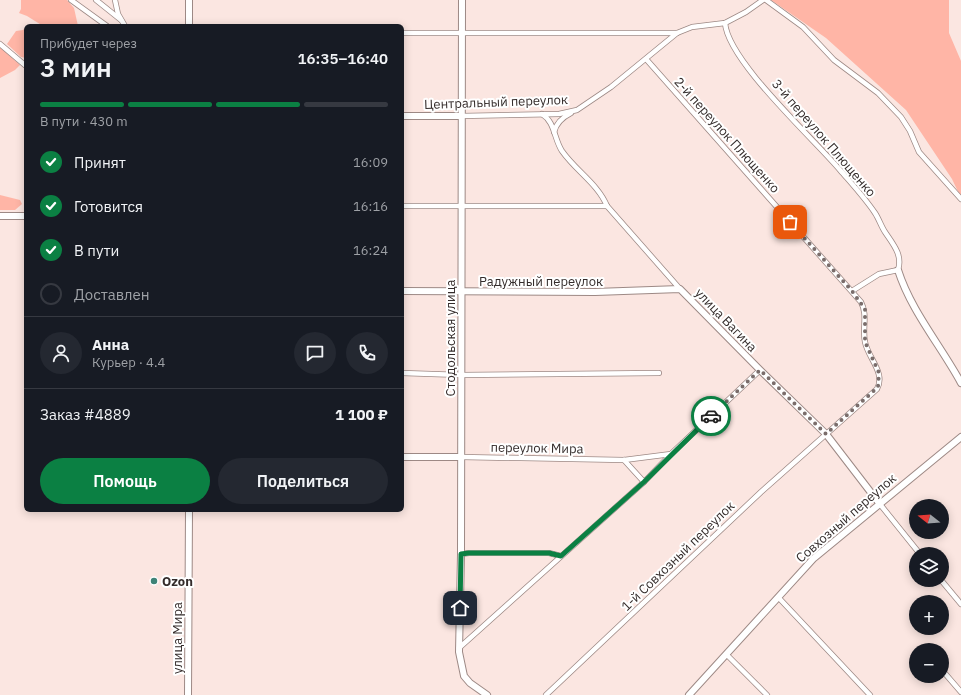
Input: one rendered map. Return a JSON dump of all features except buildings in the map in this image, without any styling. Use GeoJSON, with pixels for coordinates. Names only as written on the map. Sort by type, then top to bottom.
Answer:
{"type":"FeatureCollection","features":[{"type":"Feature","properties":{"kind":"street"},"geometry":{"type":"LineString","coordinates":[[70,0],[104,24]]}},
{"type":"Feature","properties":{"kind":"street"},"geometry":{"type":"LineString","coordinates":[[96,0],[121,20]]}},
{"type":"Feature","properties":{"kind":"street"},"geometry":{"type":"LineString","coordinates":[[115,0],[124,24]]}},
{"type":"Feature","properties":{"kind":"street"},"geometry":{"type":"LineString","coordinates":[[189,24],[190,0]]}},
{"type":"Feature","properties":{"kind":"street","name":"Стодольская улица"},"geometry":{"type":"LineString","coordinates":[[462,0],[460,208],[461,554],[459,648],[460,666],[464,676],[470,683],[487,695]]}},
{"type":"Feature","properties":{"kind":"street"},"geometry":{"type":"LineString","coordinates":[[404,32],[677,33],[692,27],[725,23],[746,12],[763,0]]}},
{"type":"Feature","properties":{"kind":"street"},"geometry":{"type":"LineString","coordinates":[[766,0],[803,27],[834,60],[878,93],[901,117],[910,131],[919,152],[961,199]]}},
{"type":"Feature","properties":{"kind":"street","name":"3-й переулок Плющенко"},"geometry":{"type":"LineString","coordinates":[[725,23],[727,34],[741,58],[767,91],[840,170],[876,215],[898,252],[900,261],[898,270]]}},
{"type":"Feature","properties":{"kind":"street","name":"Центральный переулок"},"geometry":{"type":"LineString","coordinates":[[404,116],[461,116],[541,113],[559,114],[577,110],[600,95],[646,60],[677,33]]}},
{"type":"Feature","properties":{"kind":"street"},"geometry":{"type":"LineString","coordinates":[[0,44],[24,64]]}},
{"type":"Feature","properties":{"kind":"street","name":"2-й переулок Плющенко"},"geometry":{"type":"LineString","coordinates":[[646,60],[852,291],[865,309],[865,342],[879,373],[879,383],[877,389],[826,434]]}},
{"type":"Feature","properties":{"kind":"street"},"geometry":{"type":"LineString","coordinates":[[554,132],[555,128],[564,118],[577,110]]}},
{"type":"Feature","properties":{"kind":"street","name":"улица Вагина"},"geometry":{"type":"LineString","coordinates":[[541,113],[549,121],[563,152],[601,193],[607,206],[680,289],[826,434],[914,547]]}},
{"type":"Feature","properties":{"kind":"street"},"geometry":{"type":"LineString","coordinates":[[404,206],[460,208],[607,206]]}},
{"type":"Feature","properties":{"kind":"street"},"geometry":{"type":"LineString","coordinates":[[0,216],[24,216]]}},
{"type":"Feature","properties":{"kind":"street"},"geometry":{"type":"LineString","coordinates":[[852,291],[879,274],[898,270],[916,308],[961,383]]}},
{"type":"Feature","properties":{"kind":"street","name":"Радужный переулок"},"geometry":{"type":"LineString","coordinates":[[404,291],[595,292],[680,289]]}},
{"type":"Feature","properties":{"kind":"street"},"geometry":{"type":"LineString","coordinates":[[459,648],[644,482],[670,454],[760,370]]}},
{"type":"Feature","properties":{"kind":"street"},"geometry":{"type":"LineString","coordinates":[[404,373],[461,375],[659,373]]}},
{"type":"Feature","properties":{"kind":"street","name":"1-й Совхозный переулок"},"geometry":{"type":"LineString","coordinates":[[546,695],[761,492],[826,434]]}},
{"type":"Feature","properties":{"kind":"street","name":"Совхозный переулок"},"geometry":{"type":"LineString","coordinates":[[689,695],[813,559],[879,503],[961,437]]}},
{"type":"Feature","properties":{"kind":"street","name":"переулок Мира"},"geometry":{"type":"LineString","coordinates":[[404,457],[624,460],[670,454]]}},
{"type":"Feature","properties":{"kind":"street"},"geometry":{"type":"LineString","coordinates":[[624,460],[644,482]]}},
{"type":"Feature","properties":{"kind":"street","name":"улица Мира"},"geometry":{"type":"LineString","coordinates":[[188,695],[189,512]]}},
{"type":"Feature","properties":{"kind":"street"},"geometry":{"type":"LineString","coordinates":[[461,554],[549,553],[561,556]]}},
{"type":"Feature","properties":{"kind":"street"},"geometry":{"type":"LineString","coordinates":[[948,587],[961,604]]}},
{"type":"Feature","properties":{"kind":"street"},"geometry":{"type":"LineString","coordinates":[[778,597],[870,695]]}},
{"type":"Feature","properties":{"kind":"street"},"geometry":{"type":"LineString","coordinates":[[726,654],[767,695]]}},
{"type":"Feature","properties":{"kind":"street"},"geometry":{"type":"LineString","coordinates":[[949,678],[961,692]]}},
{"type":"Feature","properties":{"kind":"shaded area"},"geometry":{"type":"Polygon","coordinates":[[[21,0],[67,0],[74,8],[78,24],[40,24],[19,13],[21,9],[21,0]]]}},
{"type":"Feature","properties":{"kind":"shaded area"},"geometry":{"type":"Polygon","coordinates":[[[771,0],[949,0],[949,33],[961,61],[961,198],[952,179],[906,110],[826,38],[771,0]]]}},
{"type":"Feature","properties":{"kind":"shaded area"},"geometry":{"type":"Polygon","coordinates":[[[24,29],[24,58],[21,57],[7,44],[16,31],[24,29]]]}},
{"type":"Feature","properties":{"kind":"shaded area"},"geometry":{"type":"Polygon","coordinates":[[[0,47],[20,65],[15,70],[0,78],[0,47]]]}},
{"type":"Feature","properties":{"kind":"shaded area"},"geometry":{"type":"Polygon","coordinates":[[[0,195],[20,200],[22,204],[15,210],[0,210],[0,195]]]}},
{"type":"Feature","properties":{"kind":"way so far"},"geometry":{"type":"LineString","coordinates":[[711,416],[760,370],[826,434],[878,387],[880,377],[879,373],[868,352],[864,336],[866,316],[865,309],[852,291],[790,222]]}},
{"type":"Feature","properties":{"kind":"place","name":"Ozon"},"geometry":{"type":"Point","coordinates":[154,581]}},
{"type":"Feature","properties":{"kind":"route"},"geometry":{"type":"LineString","coordinates":[[460,608],[461,554],[549,553],[561,556],[644,482],[670,454],[711,416]]}}]}
